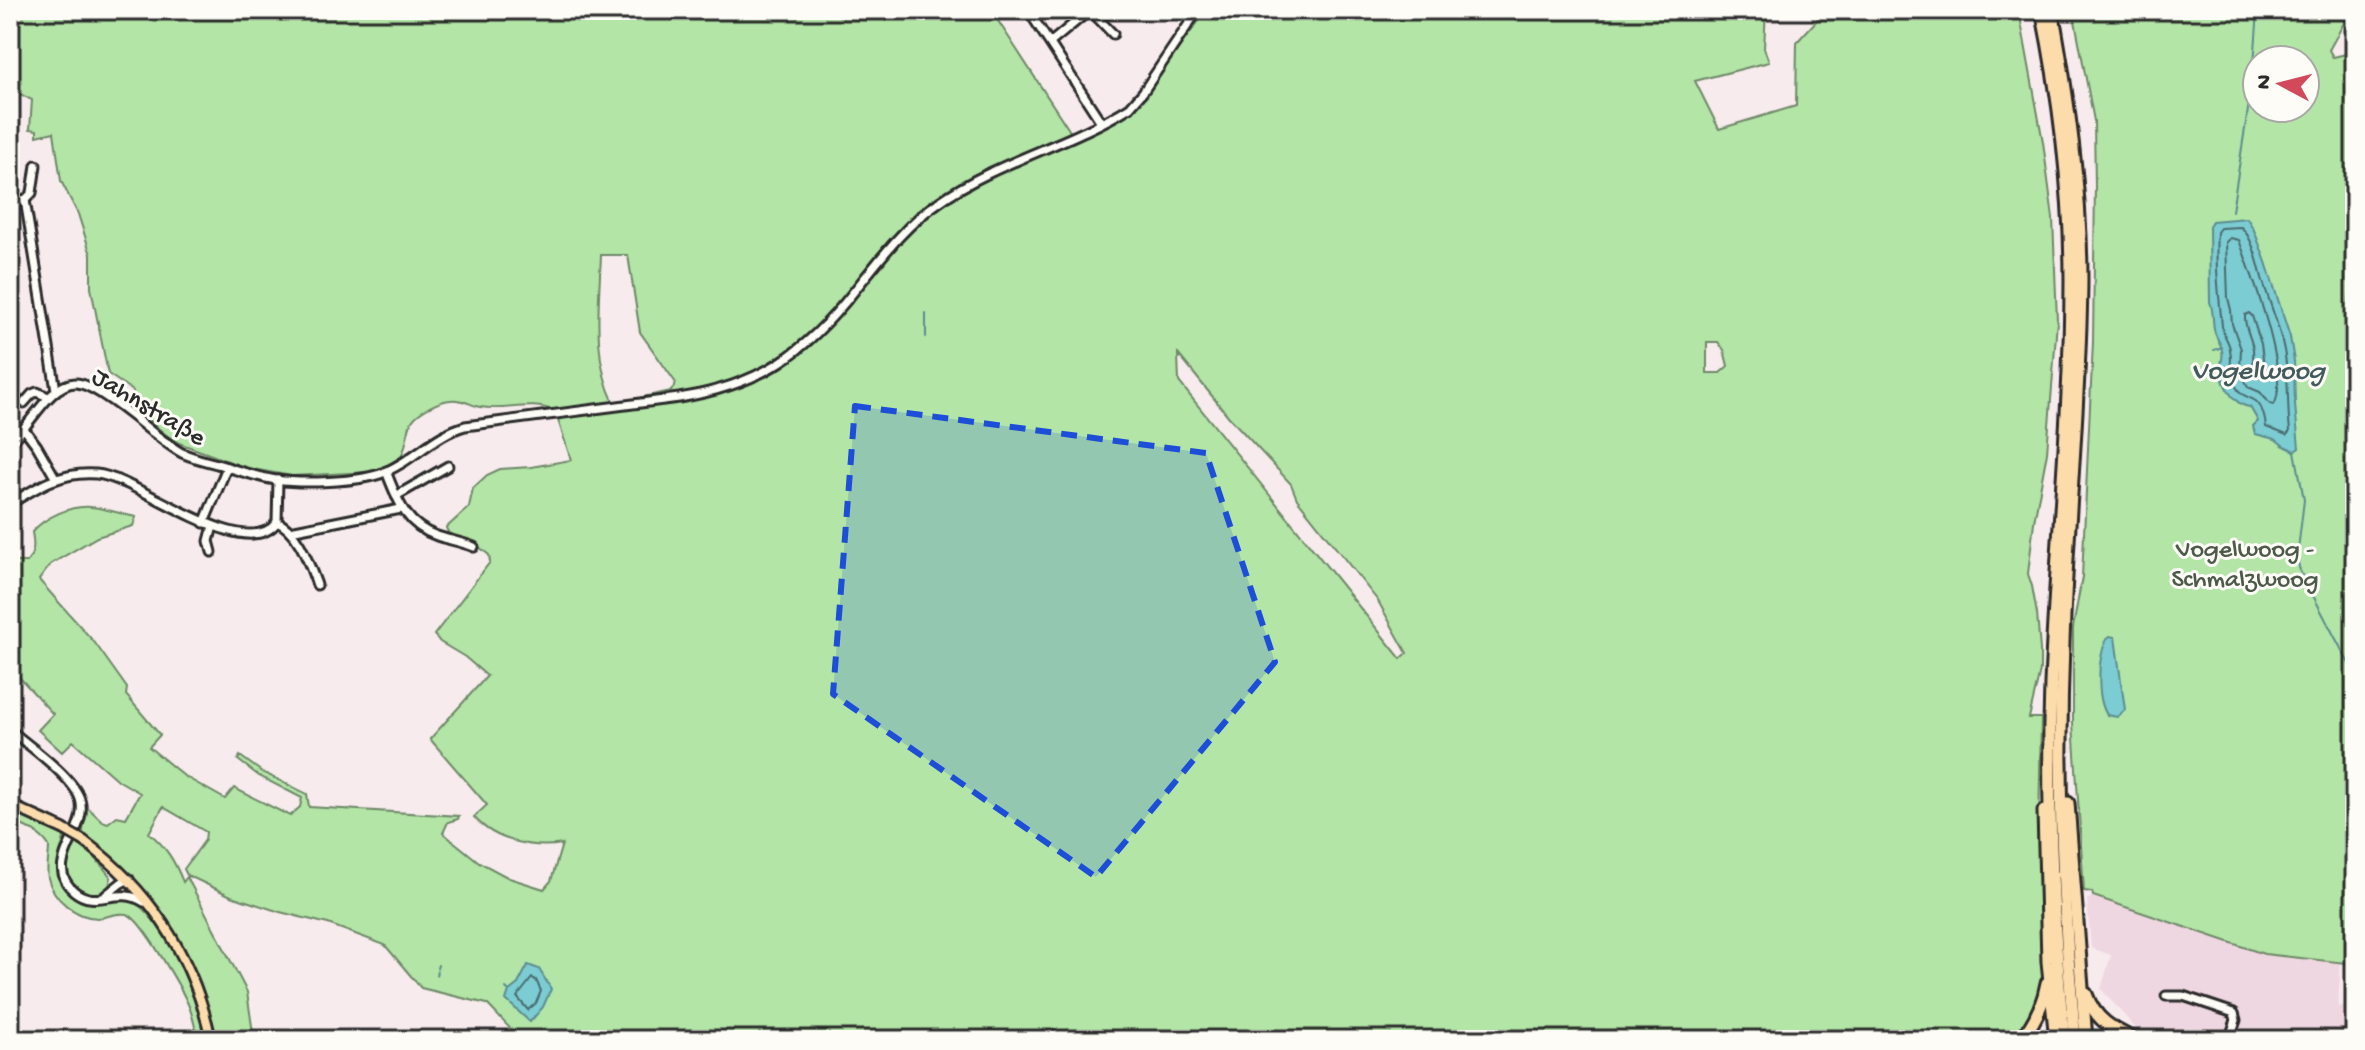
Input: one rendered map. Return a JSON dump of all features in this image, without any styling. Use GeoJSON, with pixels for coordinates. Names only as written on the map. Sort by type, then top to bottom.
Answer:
{"type":"FeatureCollection","features":[{"type":"Feature","properties":{"kind":"highway"},"geometry":{"type":"LineString","coordinates":[[2042,10],[2065,118]]}},
{"type":"Feature","properties":{"kind":"highway"},"geometry":{"type":"LineString","coordinates":[[2052,10],[2079,208],[2081,279],[2063,644],[2062,763],[2066,918],[2075,1040]]}},
{"type":"Feature","properties":{"kind":"highway"},"geometry":{"type":"LineString","coordinates":[[2064,1040],[2051,827],[2051,743],[2053,631],[2070,348],[2067,133]]}},
{"type":"Feature","properties":{"kind":"highway"},"geometry":{"type":"LineString","coordinates":[[2051,743],[2043,830],[2048,962],[2056,1040]]}},
{"type":"Feature","properties":{"kind":"highway"},"geometry":{"type":"LineString","coordinates":[[2062,763],[2074,852],[2086,1040]]}},
{"type":"Feature","properties":{"kind":"highway"},"geometry":{"type":"LineString","coordinates":[[2020,1040],[2041,1008],[2048,962]]}},
{"type":"Feature","properties":{"kind":"highway"},"geometry":{"type":"LineString","coordinates":[[2081,980],[2098,1017],[2108,1026],[2136,1040]]}},
{"type":"Feature","properties":{"kind":"main road"},"geometry":{"type":"LineString","coordinates":[[10,805],[84,841],[129,879],[153,908],[185,959],[211,1040]]}},
{"type":"Feature","properties":{"kind":"street"},"geometry":{"type":"LineString","coordinates":[[1028,10],[1101,122]]}},
{"type":"Feature","properties":{"kind":"street"},"geometry":{"type":"LineString","coordinates":[[1050,43],[1090,10],[1113,34]]}},
{"type":"Feature","properties":{"kind":"street","name":"Jahnstraße"},"geometry":{"type":"LineString","coordinates":[[10,443],[25,430],[48,397],[74,383],[86,385],[113,402],[179,451],[278,480],[333,480],[372,476],[386,471],[460,427],[694,396],[724,389],[781,363],[800,349],[827,324],[888,249],[935,205],[987,175],[1130,107],[1198,10]]}},
{"type":"Feature","properties":{"kind":"street"},"geometry":{"type":"LineString","coordinates":[[10,199],[25,200],[32,193],[36,165]]}},
{"type":"Feature","properties":{"kind":"street"},"geometry":{"type":"LineString","coordinates":[[25,200],[56,390]]}},
{"type":"Feature","properties":{"kind":"street"},"geometry":{"type":"LineString","coordinates":[[24,403],[37,392],[48,397]]}},
{"type":"Feature","properties":{"kind":"street"},"geometry":{"type":"LineString","coordinates":[[25,430],[56,479]]}},
{"type":"Feature","properties":{"kind":"street"},"geometry":{"type":"LineString","coordinates":[[396,496],[448,466]]}},
{"type":"Feature","properties":{"kind":"street"},"geometry":{"type":"LineString","coordinates":[[204,523],[227,467]]}},
{"type":"Feature","properties":{"kind":"street"},"geometry":{"type":"LineString","coordinates":[[386,471],[401,509],[410,520],[425,531],[474,547]]}},
{"type":"Feature","properties":{"kind":"street"},"geometry":{"type":"LineString","coordinates":[[10,504],[42,484],[88,473],[109,476],[204,523],[249,535],[271,529],[277,522],[278,480]]}},
{"type":"Feature","properties":{"kind":"street"},"geometry":{"type":"LineString","coordinates":[[290,531],[401,509]]}},
{"type":"Feature","properties":{"kind":"street"},"geometry":{"type":"LineString","coordinates":[[277,522],[290,531],[317,585]]}},
{"type":"Feature","properties":{"kind":"street"},"geometry":{"type":"LineString","coordinates":[[212,552],[209,541],[213,526]]}},
{"type":"Feature","properties":{"kind":"street"},"geometry":{"type":"LineString","coordinates":[[10,730],[74,788],[80,799],[82,815],[64,856],[62,869],[66,883],[83,897],[96,899],[115,892],[129,879]]}},
{"type":"Feature","properties":{"kind":"street"},"geometry":{"type":"LineString","coordinates":[[111,863],[116,877],[115,892]]}},
{"type":"Feature","properties":{"kind":"street"},"geometry":{"type":"LineString","coordinates":[[115,892],[133,896],[153,908]]}},
{"type":"Feature","properties":{"kind":"street"},"geometry":{"type":"LineString","coordinates":[[2166,996],[2183,996],[2234,1013],[2236,1020],[2229,1040]]}},
{"type":"Feature","properties":{"kind":"highlighted area"},"geometry":{"type":"Polygon","coordinates":[[[855,406],[1206,453],[1275,662],[1096,877],[833,694],[855,406]]]}},
{"type":"Feature","properties":{"kind":"shaded area"},"geometry":{"type":"Polygon","coordinates":[[[2355,185],[2355,371],[2348,351],[2346,324],[2353,267],[2349,228],[2355,185]]]}},
{"type":"Feature","properties":{"kind":"shaded area"},"geometry":{"type":"Polygon","coordinates":[[[2093,896],[2264,954],[2341,961],[2338,1006],[2355,1008],[2355,1040],[2146,1040],[2101,989],[2111,955],[2091,948],[2087,900],[2093,896]]]}},
{"type":"Feature","properties":{"kind":"green space"},"geometry":{"type":"Polygon","coordinates":[[[10,10],[991,10],[1075,139],[1111,122],[1139,102],[1207,10],[1766,10],[1764,48],[1769,62],[1695,81],[1719,129],[1796,106],[1797,42],[1826,10],[2021,10],[2053,218],[2057,321],[2047,452],[2028,574],[2037,614],[2040,650],[2040,671],[2029,718],[2041,718],[2039,831],[2044,968],[2042,995],[2017,1040],[521,1040],[487,1004],[421,988],[385,945],[328,924],[231,896],[187,875],[184,869],[205,840],[206,832],[163,807],[149,833],[169,855],[183,882],[187,877],[247,992],[254,1040],[214,1040],[200,984],[180,942],[134,879],[83,833],[85,805],[108,823],[117,816],[126,818],[140,793],[116,779],[73,741],[62,752],[38,730],[53,714],[10,667],[10,562],[27,562],[33,548],[32,532],[44,521],[67,510],[91,507],[136,517],[133,526],[97,537],[51,564],[39,580],[95,643],[127,688],[126,695],[160,735],[149,747],[184,776],[225,799],[234,788],[290,816],[300,807],[302,798],[259,776],[238,760],[240,756],[262,772],[307,794],[309,807],[459,816],[448,822],[443,833],[479,862],[509,878],[544,889],[551,881],[562,844],[527,844],[503,837],[482,825],[474,817],[487,805],[430,739],[487,676],[434,635],[490,562],[489,555],[474,543],[449,534],[446,528],[469,507],[473,488],[487,475],[500,469],[571,460],[555,411],[536,406],[480,407],[454,400],[435,404],[419,414],[410,425],[401,457],[369,472],[292,476],[247,468],[179,443],[165,434],[135,408],[133,391],[108,374],[91,288],[91,255],[78,214],[61,181],[54,132],[37,136],[37,130],[30,129],[32,100],[10,89],[10,10]],[[601,255],[598,311],[600,349],[602,368],[614,403],[671,391],[676,383],[640,332],[628,255],[601,255]],[[1707,342],[1707,373],[1720,373],[1728,366],[1724,350],[1718,342],[1707,342]],[[1178,354],[1179,382],[1401,659],[1407,653],[1378,601],[1297,499],[1291,484],[1229,417],[1178,354]]]}},
{"type":"Feature","properties":{"kind":"green space","name":"Vogelwoog - Schmalzwoog"},"geometry":{"type":"Polygon","coordinates":[[[2073,10],[2355,10],[2355,16],[2350,12],[2329,50],[2333,57],[2355,52],[2355,185],[2349,228],[2353,267],[2346,324],[2348,351],[2355,371],[2355,964],[2264,954],[2084,891],[2073,723],[2073,628],[2082,577],[2093,342],[2094,121],[2073,10]]]}},
{"type":"Feature","properties":{"kind":"green space"},"geometry":{"type":"Polygon","coordinates":[[[10,810],[46,824],[64,837],[58,870],[63,886],[75,898],[91,903],[131,901],[153,920],[182,969],[206,1040],[198,1040],[184,996],[135,920],[122,914],[98,918],[82,915],[60,900],[48,878],[49,846],[37,834],[10,820],[10,810]]]}},
{"type":"Feature","properties":{"kind":"green space"},"geometry":{"type":"Polygon","coordinates":[[[75,842],[93,855],[111,877],[108,887],[100,893],[91,895],[81,892],[72,885],[67,875],[68,860],[75,842]]]}},
{"type":"Feature","properties":{"kind":"water","name":"Vogelwoog"},"geometry":{"type":"Polygon","coordinates":[[[2247,218],[2266,262],[2290,337],[2299,448],[2295,451],[2275,439],[2255,434],[2253,426],[2258,421],[2250,407],[2238,402],[2230,393],[2222,375],[2221,346],[2215,333],[2210,302],[2209,226],[2212,221],[2247,218]]]}},
{"type":"Feature","properties":{"kind":"water"},"geometry":{"type":"Polygon","coordinates":[[[2109,636],[2115,637],[2125,710],[2117,717],[2107,715],[2101,698],[2100,664],[2109,636]]]}},
{"type":"Feature","properties":{"kind":"water"},"geometry":{"type":"Polygon","coordinates":[[[528,965],[539,969],[551,989],[543,1007],[530,1022],[506,1000],[528,965]]]}},
{"type":"Feature","properties":{"kind":"waterway"},"geometry":{"type":"LineString","coordinates":[[2232,211],[2253,78],[2258,10]]}},
{"type":"Feature","properties":{"kind":"waterway"},"geometry":{"type":"LineString","coordinates":[[926,313],[926,337]]}},
{"type":"Feature","properties":{"kind":"waterway"},"geometry":{"type":"LineString","coordinates":[[2214,350],[2222,347]]}},
{"type":"Feature","properties":{"kind":"waterway"},"geometry":{"type":"LineString","coordinates":[[2295,451],[2304,500],[2297,558],[2300,571],[2355,675]]}},
{"type":"Feature","properties":{"kind":"waterway"},"geometry":{"type":"LineString","coordinates":[[436,975],[437,971]]}},
{"type":"Feature","properties":{"kind":"waterway"},"geometry":{"type":"LineString","coordinates":[[506,988],[509,991]]}}]}
